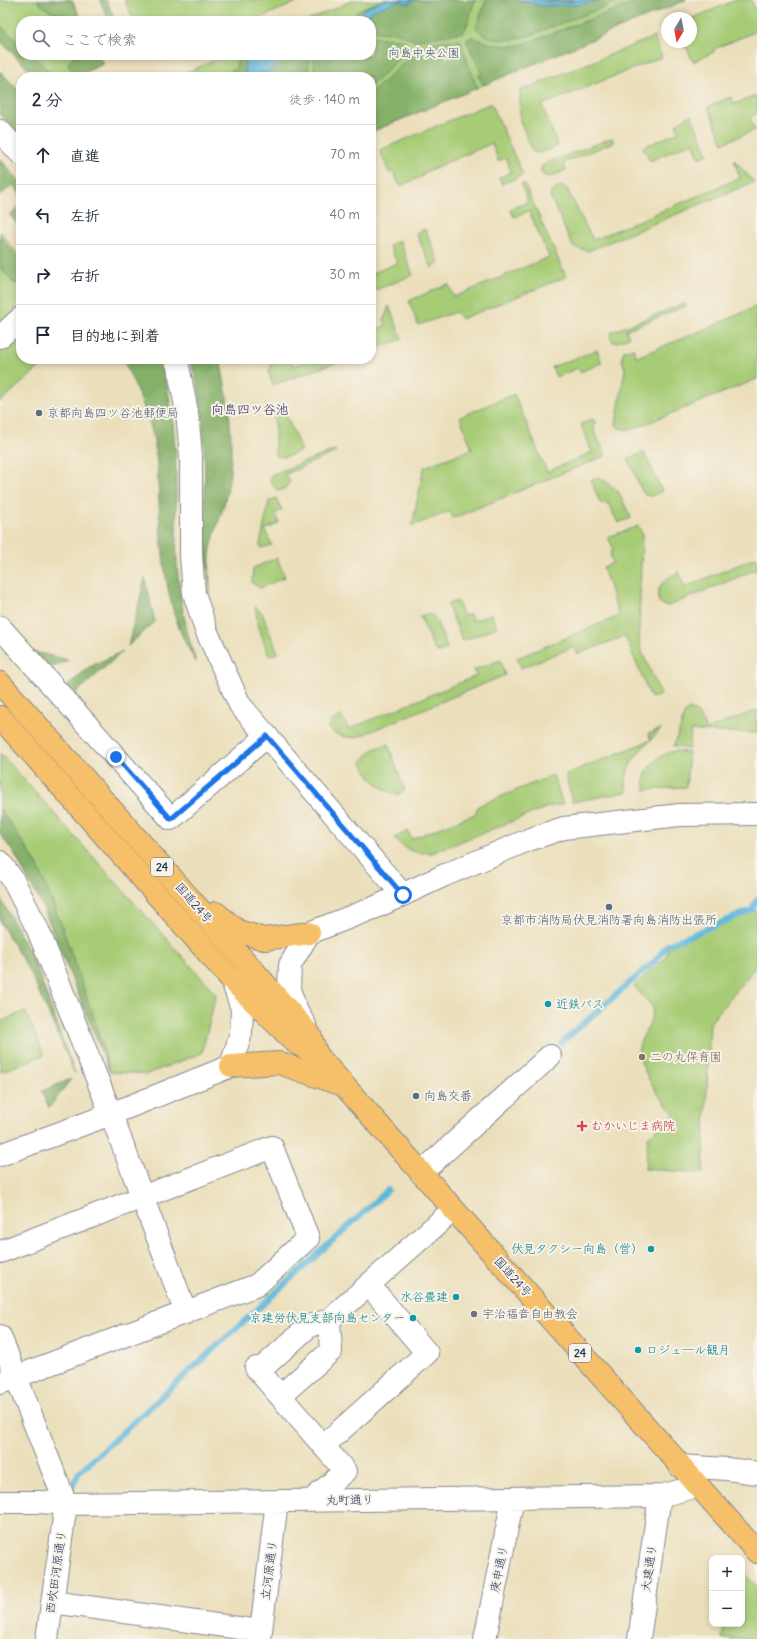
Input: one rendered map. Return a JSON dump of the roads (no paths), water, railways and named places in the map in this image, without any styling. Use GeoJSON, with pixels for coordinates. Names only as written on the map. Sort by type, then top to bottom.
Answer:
{"type":"FeatureCollection","features":[{"type":"Feature","properties":{"kind":"highway","name":"国道24号"},"geometry":{"type":"LineString","coordinates":[[0,683],[314,1045],[344,1085],[757,1552]]}},
{"type":"Feature","properties":{"kind":"highway","name":"国道24号"},"geometry":{"type":"LineString","coordinates":[[0,717],[232,980],[295,1042],[314,1045]]}},
{"type":"Feature","properties":{"kind":"highway","name":"24"},"geometry":{"type":"LineString","coordinates":[[98,795],[126,816],[219,918],[238,931],[264,939],[309,933]]}},
{"type":"Feature","properties":{"kind":"highway"},"geometry":{"type":"LineString","coordinates":[[231,1066],[279,1063],[344,1085]]}},
{"type":"Feature","properties":{"kind":"street"},"geometry":{"type":"LineString","coordinates":[[0,131],[16,149]]}},
{"type":"Feature","properties":{"kind":"street"},"geometry":{"type":"LineString","coordinates":[[0,337],[16,323]]}},
{"type":"Feature","properties":{"kind":"street"},"geometry":{"type":"LineString","coordinates":[[176,364],[187,412],[191,456],[191,556],[194,593],[206,630],[240,705],[403,895]]}},
{"type":"Feature","properties":{"kind":"street"},"geometry":{"type":"LineString","coordinates":[[0,627],[171,819],[267,736]]}},
{"type":"Feature","properties":{"kind":"street"},"geometry":{"type":"LineString","coordinates":[[314,1045],[297,1012],[289,989],[290,965],[309,933],[376,907],[528,840],[564,828],[680,815],[757,814]]}},
{"type":"Feature","properties":{"kind":"street"},"geometry":{"type":"LineString","coordinates":[[0,862],[12,880],[38,930],[111,1114],[186,1313]]}},
{"type":"Feature","properties":{"kind":"street"},"geometry":{"type":"LineString","coordinates":[[0,1155],[111,1114],[231,1066],[242,1032],[242,1010],[232,980]]}},
{"type":"Feature","properties":{"kind":"street"},"geometry":{"type":"LineString","coordinates":[[421,1173],[550,1056]]}},
{"type":"Feature","properties":{"kind":"street"},"geometry":{"type":"LineString","coordinates":[[0,1252],[272,1147],[308,1238],[257,1285],[8,1380]]}},
{"type":"Feature","properties":{"kind":"street"},"geometry":{"type":"LineString","coordinates":[[311,1501],[345,1471],[257,1370],[309,1326],[329,1320],[453,1210]]}},
{"type":"Feature","properties":{"kind":"street"},"geometry":{"type":"LineString","coordinates":[[323,1446],[427,1353],[368,1285]]}},
{"type":"Feature","properties":{"kind":"street"},"geometry":{"type":"LineString","coordinates":[[280,1396],[331,1351],[329,1320]]}},
{"type":"Feature","properties":{"kind":"street"},"geometry":{"type":"LineString","coordinates":[[0,1336],[8,1380],[66,1504]]}},
{"type":"Feature","properties":{"kind":"street"},"geometry":{"type":"LineString","coordinates":[[680,1466],[727,1468],[757,1473]]}},
{"type":"Feature","properties":{"kind":"street","name":"丸町通り"},"geometry":{"type":"LineString","coordinates":[[0,1502],[40,1502],[66,1504],[660,1496],[698,1486]]}},
{"type":"Feature","properties":{"kind":"street","name":"大建通り"},"geometry":{"type":"LineString","coordinates":[[639,1639],[660,1496]]}},
{"type":"Feature","properties":{"kind":"street","name":"庚申通り"},"geometry":{"type":"LineString","coordinates":[[485,1639],[513,1498]]}},
{"type":"Feature","properties":{"kind":"street","name":"立河原通り"},"geometry":{"type":"LineString","coordinates":[[260,1635],[277,1501]]}},
{"type":"Feature","properties":{"kind":"street","name":"西吹田河原通り"},"geometry":{"type":"LineString","coordinates":[[47,1639],[66,1504]]}},
{"type":"Feature","properties":{"kind":"street"},"geometry":{"type":"LineString","coordinates":[[52,1602],[260,1635]]}},
{"type":"Feature","properties":{"kind":"water"},"geometry":{"type":"Polygon","coordinates":[[[386,0],[416,0],[407,4],[399,1],[372,11],[369,16],[360,16],[364,9],[386,0]]]}},
{"type":"Feature","properties":{"kind":"water"},"geometry":{"type":"Polygon","coordinates":[[[518,0],[569,2],[575,0],[600,0],[580,5],[540,6],[518,0]]]}},
{"type":"Feature","properties":{"kind":"water"},"geometry":{"type":"Polygon","coordinates":[[[245,60],[280,60],[275,68],[266,72],[245,72],[245,60]]]}},
{"type":"Feature","properties":{"kind":"waterway"},"geometry":{"type":"LineString","coordinates":[[561,1043],[656,960],[667,945],[752,910],[757,900]]}},
{"type":"Feature","properties":{"kind":"waterway"},"geometry":{"type":"LineString","coordinates":[[71,1490],[79,1472],[388,1190]]}},
{"type":"Feature","properties":{"kind":"place","name":"京都向島四ツ谷池郵便局"},"geometry":{"type":"Point","coordinates":[39,413]}},
{"type":"Feature","properties":{"kind":"place","name":"京都市消防局伏見消防署向島消防出張所"},"geometry":{"type":"Point","coordinates":[609,907]}},
{"type":"Feature","properties":{"kind":"place","name":"近鉄バス"},"geometry":{"type":"Point","coordinates":[548,1004]}},
{"type":"Feature","properties":{"kind":"place","name":"二の丸保育園"},"geometry":{"type":"Point","coordinates":[642,1057]}},
{"type":"Feature","properties":{"kind":"place","name":"向島交番"},"geometry":{"type":"Point","coordinates":[416,1096]}},
{"type":"Feature","properties":{"kind":"place","name":"むかいじま病院"},"geometry":{"type":"Point","coordinates":[582,1126]}},
{"type":"Feature","properties":{"kind":"place","name":"伏見タクシー向島（営）"},"geometry":{"type":"Point","coordinates":[651,1249]}},
{"type":"Feature","properties":{"kind":"place","name":"水谷畳建"},"geometry":{"type":"Point","coordinates":[456,1297]}},
{"type":"Feature","properties":{"kind":"place","name":"宇治福音自由教会"},"geometry":{"type":"Point","coordinates":[474,1314]}},
{"type":"Feature","properties":{"kind":"place","name":"京建労伏見支部向島センター"},"geometry":{"type":"Point","coordinates":[413,1318]}},
{"type":"Feature","properties":{"kind":"place","name":"ロジェ―ル観月"},"geometry":{"type":"Point","coordinates":[638,1350]}},
{"type":"Feature","properties":{"kind":"district","name":"向島四ツ谷池"},"geometry":{"type":"Point","coordinates":[250,409]}},
{"type":"Feature","properties":{"kind":"park label","name":"向島中央公園"},"geometry":{"type":"Point","coordinates":[424,53]}}]}
